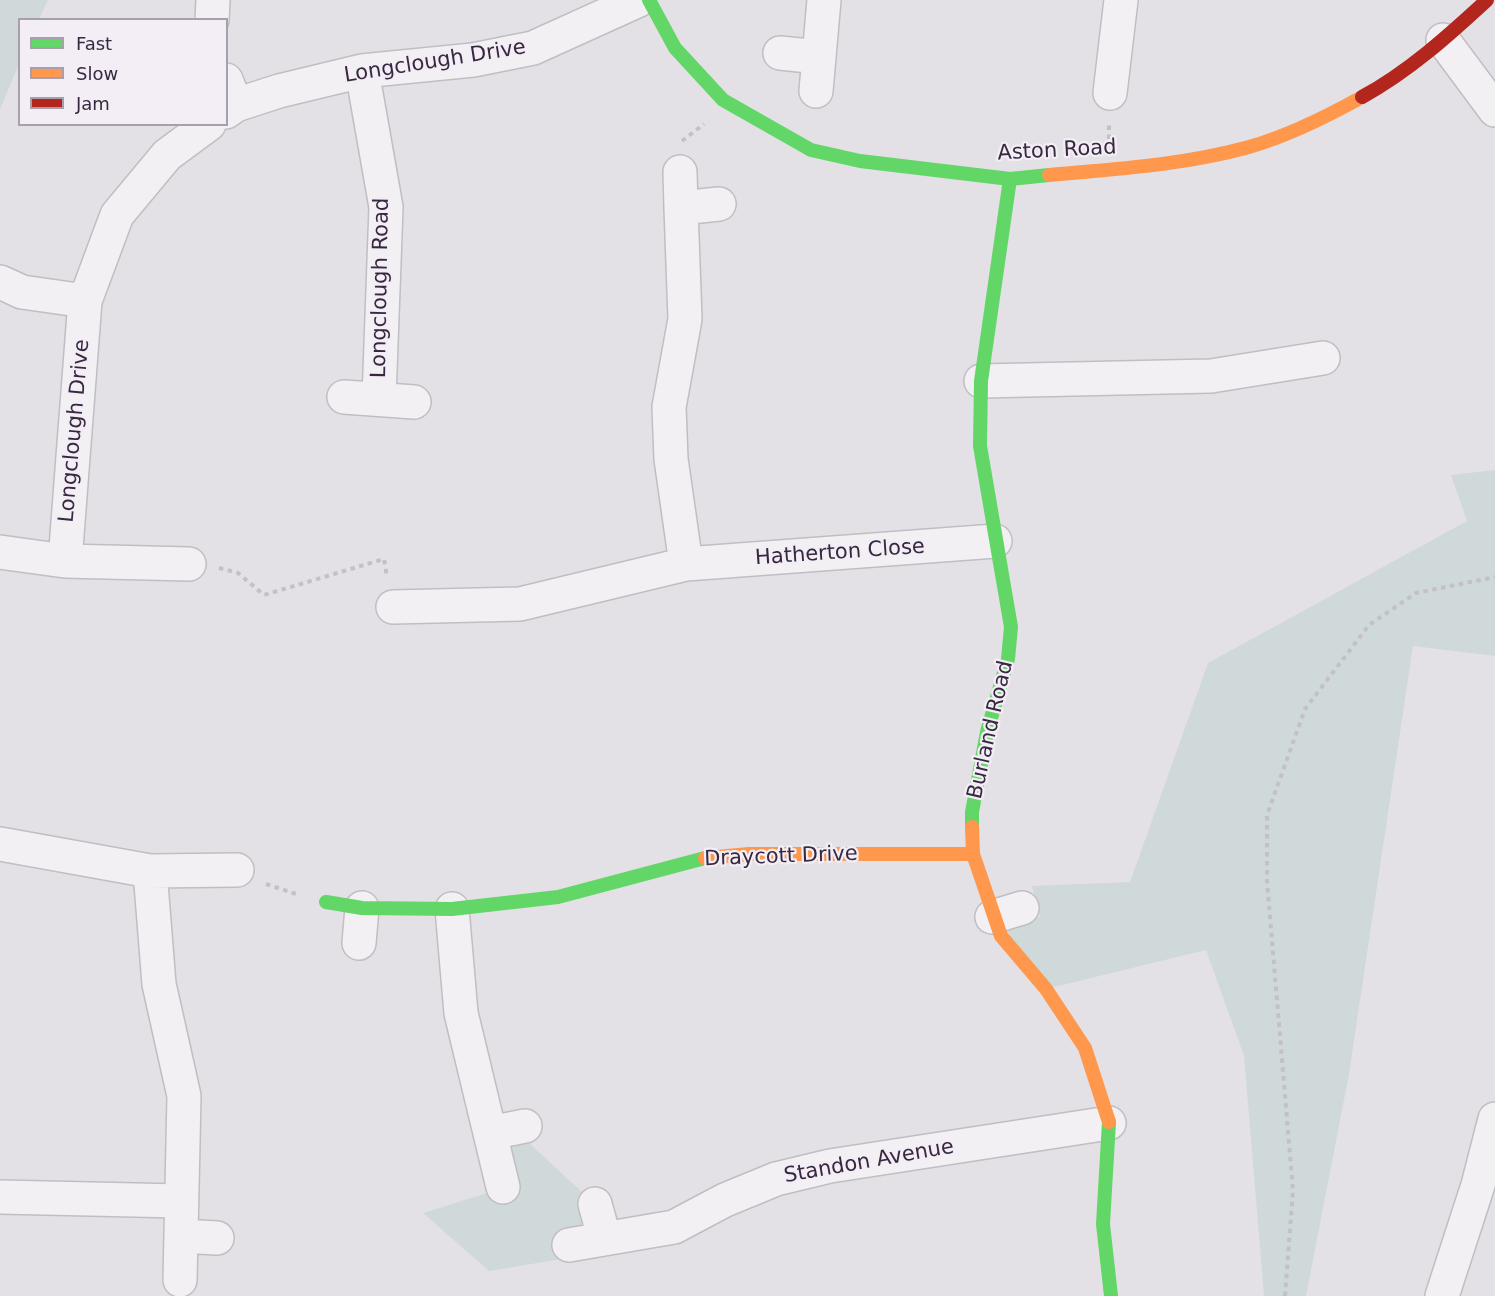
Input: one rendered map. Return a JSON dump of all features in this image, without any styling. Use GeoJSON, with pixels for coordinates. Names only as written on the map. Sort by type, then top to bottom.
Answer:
{"type":"FeatureCollection","features":[{"type":"Feature","properties":{"kind":"street"},"geometry":{"type":"LineString","coordinates":[[212,18],[213,0]]}},
{"type":"Feature","properties":{"kind":"street","name":"Longclough Drive"},"geometry":{"type":"LineString","coordinates":[[230,99],[279,91],[362,71],[473,60],[533,48],[639,0]]}},
{"type":"Feature","properties":{"kind":"street","name":"Aston Road"},"geometry":{"type":"LineString","coordinates":[[649,0],[675,48],[723,100],[811,150],[860,161],[1010,178],[1143,167],[1249,147],[1280,136],[1321,120],[1384,85],[1443,40],[1487,0]]}},
{"type":"Feature","properties":{"kind":"street"},"geometry":{"type":"LineString","coordinates":[[816,91],[824,0]]}},
{"type":"Feature","properties":{"kind":"street"},"geometry":{"type":"LineString","coordinates":[[1110,93],[1121,0]]}},
{"type":"Feature","properties":{"kind":"street"},"geometry":{"type":"LineString","coordinates":[[1443,40],[1495,110]]}},
{"type":"Feature","properties":{"kind":"street"},"geometry":{"type":"LineString","coordinates":[[780,52],[819,57]]}},
{"type":"Feature","properties":{"kind":"street","name":"Longclough Road"},"geometry":{"type":"LineString","coordinates":[[362,71],[386,207],[379,399]]}},
{"type":"Feature","properties":{"kind":"street","name":"Longclough Drive"},"geometry":{"type":"LineString","coordinates":[[65,561],[85,301],[117,215],[167,155],[207,126]]}},
{"type":"Feature","properties":{"kind":"street"},"geometry":{"type":"LineString","coordinates":[[680,172],[685,319],[669,406],[670,459],[686,564]]}},
{"type":"Feature","properties":{"kind":"street","name":"Burland Road"},"geometry":{"type":"LineString","coordinates":[[1010,178],[981,381],[980,446],[1011,627],[1008,659],[987,732],[972,812],[973,854],[1007,912],[1000,936],[1046,989],[1085,1048],[1109,1123],[1109,1154],[1103,1224],[1111,1296]]}},
{"type":"Feature","properties":{"kind":"street"},"geometry":{"type":"LineString","coordinates":[[681,208],[719,204]]}},
{"type":"Feature","properties":{"kind":"street"},"geometry":{"type":"LineString","coordinates":[[0,282],[22,291],[85,301]]}},
{"type":"Feature","properties":{"kind":"street"},"geometry":{"type":"LineString","coordinates":[[981,381],[1210,376],[1323,358]]}},
{"type":"Feature","properties":{"kind":"street","name":"Longclough Road"},"geometry":{"type":"LineString","coordinates":[[344,396],[414,402]]}},
{"type":"Feature","properties":{"kind":"street","name":"Hatherton Close"},"geometry":{"type":"LineString","coordinates":[[393,607],[520,604],[686,564],[995,541]]}},
{"type":"Feature","properties":{"kind":"street"},"geometry":{"type":"LineString","coordinates":[[0,552],[65,561],[189,564]]}},
{"type":"Feature","properties":{"kind":"street"},"geometry":{"type":"LineString","coordinates":[[0,844],[150,872],[237,870]]}},
{"type":"Feature","properties":{"kind":"street","name":"Draycott Drive"},"geometry":{"type":"LineString","coordinates":[[326,902],[362,908],[452,909],[558,897],[699,858],[749,854],[973,854]]}},
{"type":"Feature","properties":{"kind":"street"},"geometry":{"type":"LineString","coordinates":[[150,872],[159,984],[184,1096],[180,1280]]}},
{"type":"Feature","properties":{"kind":"street"},"geometry":{"type":"LineString","coordinates":[[359,943],[362,908]]}},
{"type":"Feature","properties":{"kind":"street"},"geometry":{"type":"LineString","coordinates":[[452,909],[461,1013],[503,1187]]}},
{"type":"Feature","properties":{"kind":"street"},"geometry":{"type":"LineString","coordinates":[[1442,1296],[1478,1185],[1495,1119]]}},
{"type":"Feature","properties":{"kind":"street","name":"Standon Avenue"},"geometry":{"type":"LineString","coordinates":[[569,1245],[604,1237],[674,1227],[725,1200],[776,1179],[830,1166],[1109,1123]]}},
{"type":"Feature","properties":{"kind":"street"},"geometry":{"type":"LineString","coordinates":[[490,1133],[525,1126]]}},
{"type":"Feature","properties":{"kind":"street"},"geometry":{"type":"LineString","coordinates":[[0,1197],[180,1201]]}},
{"type":"Feature","properties":{"kind":"street"},"geometry":{"type":"LineString","coordinates":[[595,1204],[604,1237]]}},
{"type":"Feature","properties":{"kind":"street"},"geometry":{"type":"LineString","coordinates":[[181,1236],[217,1238]]}},
{"type":"Feature","properties":{"kind":"path"},"geometry":{"type":"LineString","coordinates":[[1108,170],[1110,93]]}},
{"type":"Feature","properties":{"kind":"path"},"geometry":{"type":"LineString","coordinates":[[680,172],[676,148],[696,128],[711,120],[723,100]]}},
{"type":"Feature","properties":{"kind":"path"},"geometry":{"type":"LineString","coordinates":[[189,564],[221,568],[238,573],[264,595],[384,559],[393,607]]}},
{"type":"Feature","properties":{"kind":"path"},"geometry":{"type":"LineString","coordinates":[[1285,1296],[1293,1190],[1267,881],[1267,815],[1305,709],[1369,625],[1416,593],[1495,577]]}},
{"type":"Feature","properties":{"kind":"path"},"geometry":{"type":"LineString","coordinates":[[237,870],[276,888],[326,902]]}},
{"type":"Feature","properties":{"kind":"shaded area"},"geometry":{"type":"Polygon","coordinates":[[[0,0],[48,0],[39,18],[18,18],[18,66],[0,109],[0,0]]]}},
{"type":"Feature","properties":{"kind":"shaded area"},"geometry":{"type":"Polygon","coordinates":[[[1495,470],[1495,656],[1413,646],[1349,1074],[1306,1296],[1264,1296],[1244,1056],[1206,950],[1046,989],[996,924],[1040,917],[1032,886],[1130,882],[1208,663],[1467,521],[1451,475],[1495,470]]]}},
{"type":"Feature","properties":{"kind":"shaded area"},"geometry":{"type":"Polygon","coordinates":[[[508,1143],[529,1143],[595,1204],[580,1256],[489,1271],[423,1213],[519,1183],[508,1143]]]}},
{"type":"Feature","properties":{"kind":"traffic: fast"},"geometry":{"type":"LineString","coordinates":[[649,0],[675,48],[723,100],[811,150],[860,161],[1010,179],[1049,175]]}},
{"type":"Feature","properties":{"kind":"traffic: fast"},"geometry":{"type":"LineString","coordinates":[[972,827],[972,812],[987,732],[1008,659],[1011,627],[980,446],[981,381],[1010,179]]}},
{"type":"Feature","properties":{"kind":"traffic: fast"},"geometry":{"type":"LineString","coordinates":[[326,902],[362,908],[452,909],[558,897],[705,858]]}},
{"type":"Feature","properties":{"kind":"traffic: fast"},"geometry":{"type":"LineString","coordinates":[[1109,1122],[1103,1224],[1111,1296]]}},
{"type":"Feature","properties":{"kind":"traffic: slow"},"geometry":{"type":"LineString","coordinates":[[1049,175],[1150,166],[1249,147],[1292,132],[1362,97]]}},
{"type":"Feature","properties":{"kind":"traffic: slow"},"geometry":{"type":"LineString","coordinates":[[972,827],[973,854],[1001,936],[1046,989],[1085,1048],[1109,1122]]}},
{"type":"Feature","properties":{"kind":"traffic: slow"},"geometry":{"type":"LineString","coordinates":[[705,858],[749,854],[973,854]]}},
{"type":"Feature","properties":{"kind":"traffic: jam"},"geometry":{"type":"LineString","coordinates":[[1362,97],[1411,65],[1487,0]]}}]}
